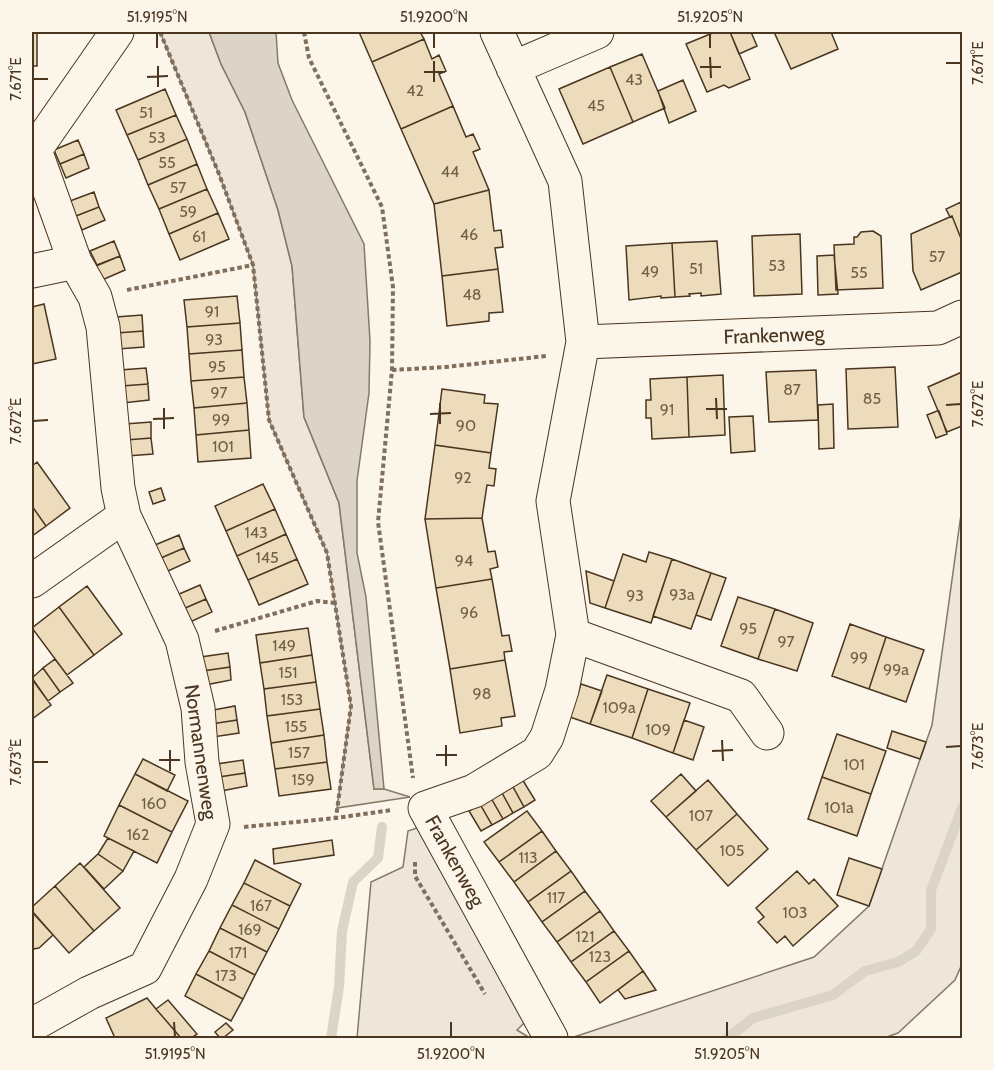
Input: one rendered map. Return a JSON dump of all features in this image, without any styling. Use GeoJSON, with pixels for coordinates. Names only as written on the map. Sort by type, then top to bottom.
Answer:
{"type":"FeatureCollection","features":[{"type":"Feature","properties":{"kind":"street","name":"Normannenweg"},"geometry":{"type":"LineString","coordinates":[[32,1025],[89,993],[145,968],[191,879],[213,824],[202,762],[198,708],[182,640],[124,516],[118,488],[103,327],[95,297],[75,262],[35,150],[117,32]]}},
{"type":"Feature","properties":{"kind":"street","name":"Frankenweg"},"geometry":{"type":"LineString","coordinates":[[497,32],[566,181],[583,342],[553,501],[573,635],[562,690],[547,737],[537,753],[474,791],[426,808],[551,1038]]}},
{"type":"Feature","properties":{"kind":"street"},"geometry":{"type":"LineString","coordinates":[[513,68],[597,32]]}},
{"type":"Feature","properties":{"kind":"street"},"geometry":{"type":"LineString","coordinates":[[32,271],[75,262]]}},
{"type":"Feature","properties":{"kind":"street","name":"Frankenweg"},"geometry":{"type":"LineString","coordinates":[[583,342],[938,328],[963,317]]}},
{"type":"Feature","properties":{"kind":"street"},"geometry":{"type":"LineString","coordinates":[[32,581],[124,516]]}},
{"type":"Feature","properties":{"kind":"street"},"geometry":{"type":"LineString","coordinates":[[573,635],[741,696],[767,733]]}},
{"type":"Feature","properties":{"kind":"path"},"geometry":{"type":"LineString","coordinates":[[160,32],[219,174],[253,265],[269,420],[327,553],[351,706],[336,818]]}},
{"type":"Feature","properties":{"kind":"path"},"geometry":{"type":"LineString","coordinates":[[213,824],[238,828],[426,808],[413,783],[378,522],[392,370],[393,287],[382,207],[309,58],[304,32]]}},
{"type":"Feature","properties":{"kind":"path"},"geometry":{"type":"LineString","coordinates":[[95,297],[253,265]]}},
{"type":"Feature","properties":{"kind":"path"},"geometry":{"type":"LineString","coordinates":[[392,370],[554,356],[583,342]]}},
{"type":"Feature","properties":{"kind":"path"},"geometry":{"type":"LineString","coordinates":[[182,640],[317,601],[335,603]]}},
{"type":"Feature","properties":{"kind":"path"},"geometry":{"type":"LineString","coordinates":[[415,876],[488,999]]}},
{"type":"Feature","properties":{"kind":"shaded area"},"geometry":{"type":"Polygon","coordinates":[[[160,32],[209,32],[221,64],[245,112],[278,210],[292,266],[304,417],[339,503],[374,789],[384,789],[410,797],[337,808],[351,706],[327,553],[269,420],[253,265],[219,174],[160,32]]]}},
{"type":"Feature","properties":{"kind":"shaded area"},"geometry":{"type":"Polygon","coordinates":[[[209,32],[276,32],[278,63],[292,100],[364,244],[370,341],[369,393],[357,481],[357,553],[366,597],[384,789],[374,789],[339,503],[304,417],[292,266],[278,210],[245,112],[221,64],[209,32]]]}},
{"type":"Feature","properties":{"kind":"shaded area"},"geometry":{"type":"Polygon","coordinates":[[[962,507],[962,964],[955,980],[898,1033],[884,1038],[571,1038],[814,957],[869,906],[932,725],[962,507]]]}},
{"type":"Feature","properties":{"kind":"shaded area"},"geometry":{"type":"Polygon","coordinates":[[[420,827],[527,1020],[517,1030],[530,1038],[357,1038],[371,882],[403,867],[408,831],[420,827]]]}},
{"type":"Feature","properties":{"kind":"building"},"geometry":{"type":"Polygon","coordinates":[[[32,32],[37,32],[37,66],[32,66],[32,32]]]}},
{"type":"Feature","properties":{"kind":"building"},"geometry":{"type":"Polygon","coordinates":[[[359,32],[420,32],[424,39],[372,62],[359,32]]]}},
{"type":"Feature","properties":{"kind":"building"},"geometry":{"type":"Polygon","coordinates":[[[715,32],[730,32],[750,79],[729,88],[724,85],[707,92],[686,44],[715,32]]]}},
{"type":"Feature","properties":{"kind":"building"},"geometry":{"type":"Polygon","coordinates":[[[730,32],[751,32],[757,46],[739,54],[730,32]]]}},
{"type":"Feature","properties":{"kind":"building"},"geometry":{"type":"Polygon","coordinates":[[[774,32],[831,32],[838,49],[791,69],[774,32]]]}},
{"type":"Feature","properties":{"kind":"building"},"geometry":{"type":"Polygon","coordinates":[[[424,39],[432,59],[439,55],[446,71],[439,74],[453,106],[401,129],[372,62],[424,39]]]}},
{"type":"Feature","properties":{"kind":"building"},"geometry":{"type":"Polygon","coordinates":[[[642,54],[665,108],[633,122],[610,67],[642,54]]]}},
{"type":"Feature","properties":{"kind":"building"},"geometry":{"type":"Polygon","coordinates":[[[610,67],[633,122],[583,144],[559,89],[610,67]]]}},
{"type":"Feature","properties":{"kind":"building"},"geometry":{"type":"Polygon","coordinates":[[[683,80],[696,111],[669,123],[658,91],[683,80]]]}},
{"type":"Feature","properties":{"kind":"building"},"geometry":{"type":"Polygon","coordinates":[[[165,89],[176,115],[127,135],[116,110],[165,89]]]}},
{"type":"Feature","properties":{"kind":"building"},"geometry":{"type":"Polygon","coordinates":[[[453,106],[466,137],[473,134],[480,149],[473,152],[489,190],[434,204],[401,129],[453,106]]]}},
{"type":"Feature","properties":{"kind":"building"},"geometry":{"type":"Polygon","coordinates":[[[176,115],[187,139],[138,160],[127,135],[176,115]]]}},
{"type":"Feature","properties":{"kind":"building"},"geometry":{"type":"Polygon","coordinates":[[[187,139],[197,164],[148,185],[138,160],[187,139]]]}},
{"type":"Feature","properties":{"kind":"building"},"geometry":{"type":"Polygon","coordinates":[[[78,140],[84,154],[60,164],[54,150],[78,140]]]}},
{"type":"Feature","properties":{"kind":"building"},"geometry":{"type":"Polygon","coordinates":[[[84,154],[89,168],[66,178],[60,164],[84,154]]]}},
{"type":"Feature","properties":{"kind":"building"},"geometry":{"type":"Polygon","coordinates":[[[197,164],[207,189],[159,209],[148,185],[197,164]]]}},
{"type":"Feature","properties":{"kind":"building"},"geometry":{"type":"Polygon","coordinates":[[[207,189],[218,213],[169,234],[159,209],[207,189]]]}},
{"type":"Feature","properties":{"kind":"building"},"geometry":{"type":"Polygon","coordinates":[[[489,190],[494,231],[501,230],[503,247],[495,248],[498,269],[442,276],[434,204],[489,190]]]}},
{"type":"Feature","properties":{"kind":"building"},"geometry":{"type":"Polygon","coordinates":[[[94,192],[99,207],[76,216],[70,201],[94,192]]]}},
{"type":"Feature","properties":{"kind":"building"},"geometry":{"type":"Polygon","coordinates":[[[961,202],[962,241],[952,216],[950,217],[946,209],[961,202]]]}},
{"type":"Feature","properties":{"kind":"building"},"geometry":{"type":"Polygon","coordinates":[[[99,207],[105,220],[82,230],[76,216],[99,207]]]}},
{"type":"Feature","properties":{"kind":"building"},"geometry":{"type":"Polygon","coordinates":[[[218,213],[229,239],[180,260],[169,234],[218,213]]]}},
{"type":"Feature","properties":{"kind":"building"},"geometry":{"type":"Polygon","coordinates":[[[952,216],[962,241],[962,272],[921,290],[913,271],[911,234],[952,216]]]}},
{"type":"Feature","properties":{"kind":"building"},"geometry":{"type":"Polygon","coordinates":[[[873,231],[881,236],[883,288],[836,290],[834,245],[854,244],[854,237],[861,232],[873,231]]]}},
{"type":"Feature","properties":{"kind":"building"},"geometry":{"type":"Polygon","coordinates":[[[800,234],[802,294],[754,296],[752,236],[800,234]]]}},
{"type":"Feature","properties":{"kind":"building"},"geometry":{"type":"Polygon","coordinates":[[[114,241],[120,256],[97,265],[90,251],[114,241]]]}},
{"type":"Feature","properties":{"kind":"building"},"geometry":{"type":"Polygon","coordinates":[[[717,241],[721,294],[701,296],[701,293],[675,297],[672,243],[717,241]]]}},
{"type":"Feature","properties":{"kind":"building"},"geometry":{"type":"Polygon","coordinates":[[[672,243],[675,297],[661,298],[661,296],[629,300],[626,246],[672,243]]]}},
{"type":"Feature","properties":{"kind":"building"},"geometry":{"type":"Polygon","coordinates":[[[834,255],[838,294],[818,295],[817,256],[834,255]]]}},
{"type":"Feature","properties":{"kind":"building"},"geometry":{"type":"Polygon","coordinates":[[[120,256],[125,270],[102,280],[96,266],[120,256]]]}},
{"type":"Feature","properties":{"kind":"building"},"geometry":{"type":"Polygon","coordinates":[[[498,269],[503,312],[489,313],[489,321],[447,326],[442,276],[498,269]]]}},
{"type":"Feature","properties":{"kind":"building"},"geometry":{"type":"Polygon","coordinates":[[[237,296],[240,323],[187,327],[184,300],[237,296]]]}},
{"type":"Feature","properties":{"kind":"building"},"geometry":{"type":"Polygon","coordinates":[[[44,304],[56,359],[32,364],[32,307],[44,304]]]}},
{"type":"Feature","properties":{"kind":"building"},"geometry":{"type":"Polygon","coordinates":[[[142,315],[143,331],[117,333],[116,317],[142,315]]]}},
{"type":"Feature","properties":{"kind":"building"},"geometry":{"type":"Polygon","coordinates":[[[240,323],[242,350],[189,354],[187,327],[240,323]]]}},
{"type":"Feature","properties":{"kind":"building"},"geometry":{"type":"Polygon","coordinates":[[[143,331],[144,347],[118,349],[117,333],[143,331]]]}},
{"type":"Feature","properties":{"kind":"building"},"geometry":{"type":"Polygon","coordinates":[[[242,350],[244,377],[191,381],[189,354],[242,350]]]}},
{"type":"Feature","properties":{"kind":"building"},"geometry":{"type":"Polygon","coordinates":[[[895,367],[898,427],[848,429],[846,369],[895,367]]]}},
{"type":"Feature","properties":{"kind":"building"},"geometry":{"type":"Polygon","coordinates":[[[146,368],[148,384],[122,386],[120,370],[146,368]]]}},
{"type":"Feature","properties":{"kind":"building"},"geometry":{"type":"Polygon","coordinates":[[[816,370],[818,420],[769,422],[766,372],[816,370]]]}},
{"type":"Feature","properties":{"kind":"building"},"geometry":{"type":"Polygon","coordinates":[[[962,372],[962,426],[947,432],[928,387],[962,372]]]}},
{"type":"Feature","properties":{"kind":"building"},"geometry":{"type":"Polygon","coordinates":[[[723,375],[725,435],[689,437],[687,377],[723,375]]]}},
{"type":"Feature","properties":{"kind":"building"},"geometry":{"type":"Polygon","coordinates":[[[244,377],[247,403],[194,408],[191,381],[244,377]]]}},
{"type":"Feature","properties":{"kind":"building"},"geometry":{"type":"Polygon","coordinates":[[[687,377],[689,437],[652,439],[651,418],[646,418],[646,400],[651,400],[650,379],[687,377]]]}},
{"type":"Feature","properties":{"kind":"building"},"geometry":{"type":"Polygon","coordinates":[[[148,384],[149,400],[123,403],[122,386],[148,384]]]}},
{"type":"Feature","properties":{"kind":"building"},"geometry":{"type":"Polygon","coordinates":[[[442,389],[485,395],[484,403],[498,404],[491,453],[435,445],[442,389]]]}},
{"type":"Feature","properties":{"kind":"building"},"geometry":{"type":"Polygon","coordinates":[[[247,403],[249,430],[196,435],[194,408],[247,403]]]}},
{"type":"Feature","properties":{"kind":"building"},"geometry":{"type":"Polygon","coordinates":[[[833,404],[834,448],[819,449],[818,405],[833,404]]]}},
{"type":"Feature","properties":{"kind":"building"},"geometry":{"type":"Polygon","coordinates":[[[939,411],[947,434],[936,438],[927,415],[939,411]]]}},
{"type":"Feature","properties":{"kind":"building"},"geometry":{"type":"Polygon","coordinates":[[[753,416],[755,451],[731,453],[729,417],[753,416]]]}},
{"type":"Feature","properties":{"kind":"building"},"geometry":{"type":"Polygon","coordinates":[[[151,422],[151,438],[126,440],[125,424],[151,422]]]}},
{"type":"Feature","properties":{"kind":"building"},"geometry":{"type":"Polygon","coordinates":[[[249,430],[251,458],[198,462],[196,435],[249,430]]]}},
{"type":"Feature","properties":{"kind":"building"},"geometry":{"type":"Polygon","coordinates":[[[151,438],[153,454],[127,456],[126,440],[151,438]]]}},
{"type":"Feature","properties":{"kind":"building"},"geometry":{"type":"Polygon","coordinates":[[[435,445],[491,453],[489,468],[496,469],[494,486],[487,485],[482,518],[425,519],[435,445]]]}},
{"type":"Feature","properties":{"kind":"building"},"geometry":{"type":"Polygon","coordinates":[[[37,462],[70,508],[46,526],[32,506],[32,466],[37,462]]]}},
{"type":"Feature","properties":{"kind":"building"},"geometry":{"type":"Polygon","coordinates":[[[263,484],[275,509],[226,531],[215,506],[263,484]]]}},
{"type":"Feature","properties":{"kind":"building"},"geometry":{"type":"Polygon","coordinates":[[[161,488],[165,500],[153,504],[149,492],[161,488]]]}},
{"type":"Feature","properties":{"kind":"building"},"geometry":{"type":"Polygon","coordinates":[[[32,506],[46,526],[32,536],[32,506]]]}},
{"type":"Feature","properties":{"kind":"building"},"geometry":{"type":"Polygon","coordinates":[[[275,509],[286,534],[237,556],[226,531],[275,509]]]}},
{"type":"Feature","properties":{"kind":"building"},"geometry":{"type":"Polygon","coordinates":[[[482,518],[488,552],[495,551],[498,567],[490,569],[492,579],[436,588],[425,519],[482,518]]]}},
{"type":"Feature","properties":{"kind":"building"},"geometry":{"type":"Polygon","coordinates":[[[286,534],[297,559],[248,580],[237,556],[286,534]]]}},
{"type":"Feature","properties":{"kind":"building"},"geometry":{"type":"Polygon","coordinates":[[[179,535],[184,548],[161,558],[155,545],[179,535]]]}},
{"type":"Feature","properties":{"kind":"building"},"geometry":{"type":"Polygon","coordinates":[[[184,548],[190,561],[168,571],[161,558],[184,548]]]}},
{"type":"Feature","properties":{"kind":"building"},"geometry":{"type":"Polygon","coordinates":[[[649,552],[672,559],[651,623],[605,608],[623,554],[646,562],[649,552]]]}},
{"type":"Feature","properties":{"kind":"building"},"geometry":{"type":"Polygon","coordinates":[[[297,559],[308,584],[259,605],[248,580],[297,559]]]}},
{"type":"Feature","properties":{"kind":"building"},"geometry":{"type":"Polygon","coordinates":[[[672,559],[711,573],[691,629],[653,616],[672,559]]]}},
{"type":"Feature","properties":{"kind":"building"},"geometry":{"type":"Polygon","coordinates":[[[586,571],[614,581],[605,608],[590,603],[586,571]]]}},
{"type":"Feature","properties":{"kind":"building"},"geometry":{"type":"Polygon","coordinates":[[[711,573],[726,578],[711,620],[696,615],[711,573]]]}},
{"type":"Feature","properties":{"kind":"building"},"geometry":{"type":"Polygon","coordinates":[[[492,579],[502,636],[509,635],[512,651],[504,652],[505,660],[450,669],[436,588],[492,579]]]}},
{"type":"Feature","properties":{"kind":"building"},"geometry":{"type":"Polygon","coordinates":[[[200,585],[206,599],[183,609],[177,595],[200,585]]]}},
{"type":"Feature","properties":{"kind":"building"},"geometry":{"type":"Polygon","coordinates":[[[87,586],[122,634],[94,655],[59,607],[87,586]]]}},
{"type":"Feature","properties":{"kind":"building"},"geometry":{"type":"Polygon","coordinates":[[[738,597],[775,609],[758,659],[721,646],[738,597]]]}},
{"type":"Feature","properties":{"kind":"building"},"geometry":{"type":"Polygon","coordinates":[[[206,599],[212,612],[190,622],[183,609],[206,599]]]}},
{"type":"Feature","properties":{"kind":"building"},"geometry":{"type":"Polygon","coordinates":[[[59,607],[94,655],[67,675],[32,628],[59,607]]]}},
{"type":"Feature","properties":{"kind":"building"},"geometry":{"type":"Polygon","coordinates":[[[775,609],[813,623],[797,671],[758,659],[775,609]]]}},
{"type":"Feature","properties":{"kind":"building"},"geometry":{"type":"Polygon","coordinates":[[[850,624],[886,637],[869,689],[832,676],[850,624]]]}},
{"type":"Feature","properties":{"kind":"building"},"geometry":{"type":"Polygon","coordinates":[[[308,628],[312,655],[260,663],[256,635],[308,628]]]}},
{"type":"Feature","properties":{"kind":"building"},"geometry":{"type":"Polygon","coordinates":[[[886,637],[924,650],[906,702],[869,689],[886,637]]]}},
{"type":"Feature","properties":{"kind":"building"},"geometry":{"type":"Polygon","coordinates":[[[228,653],[230,667],[203,671],[201,657],[228,653]]]}},
{"type":"Feature","properties":{"kind":"building"},"geometry":{"type":"Polygon","coordinates":[[[312,655],[316,682],[264,689],[260,663],[312,655]]]}},
{"type":"Feature","properties":{"kind":"building"},"geometry":{"type":"Polygon","coordinates":[[[55,659],[73,683],[60,692],[43,668],[55,659]]]}},
{"type":"Feature","properties":{"kind":"building"},"geometry":{"type":"Polygon","coordinates":[[[505,660],[515,716],[501,718],[502,726],[460,733],[450,669],[505,660]]]}},
{"type":"Feature","properties":{"kind":"building"},"geometry":{"type":"Polygon","coordinates":[[[230,667],[231,680],[205,685],[203,671],[230,667]]]}},
{"type":"Feature","properties":{"kind":"building"},"geometry":{"type":"Polygon","coordinates":[[[43,668],[60,692],[48,701],[32,678],[43,668]]]}},
{"type":"Feature","properties":{"kind":"building"},"geometry":{"type":"Polygon","coordinates":[[[607,675],[648,689],[632,738],[590,724],[607,675]]]}},
{"type":"Feature","properties":{"kind":"building"},"geometry":{"type":"Polygon","coordinates":[[[32,679],[51,705],[32,719],[32,679]]]}},
{"type":"Feature","properties":{"kind":"building"},"geometry":{"type":"Polygon","coordinates":[[[316,682],[320,709],[267,716],[264,689],[316,682]]]}},
{"type":"Feature","properties":{"kind":"building"},"geometry":{"type":"Polygon","coordinates":[[[581,684],[602,691],[590,724],[570,717],[581,684]]]}},
{"type":"Feature","properties":{"kind":"building"},"geometry":{"type":"Polygon","coordinates":[[[648,689],[690,703],[673,753],[632,738],[648,689]]]}},
{"type":"Feature","properties":{"kind":"building"},"geometry":{"type":"Polygon","coordinates":[[[235,706],[237,720],[211,724],[208,711],[235,706]]]}},
{"type":"Feature","properties":{"kind":"building"},"geometry":{"type":"Polygon","coordinates":[[[320,709],[324,735],[271,743],[267,716],[320,709]]]}},
{"type":"Feature","properties":{"kind":"building"},"geometry":{"type":"Polygon","coordinates":[[[237,720],[239,733],[213,737],[211,724],[237,720]]]}},
{"type":"Feature","properties":{"kind":"building"},"geometry":{"type":"Polygon","coordinates":[[[684,720],[704,727],[693,760],[673,753],[684,720]]]}},
{"type":"Feature","properties":{"kind":"building"},"geometry":{"type":"Polygon","coordinates":[[[892,731],[926,742],[920,759],[887,748],[892,731]]]}},
{"type":"Feature","properties":{"kind":"building"},"geometry":{"type":"Polygon","coordinates":[[[837,734],[886,751],[871,794],[822,777],[837,734]]]}},
{"type":"Feature","properties":{"kind":"building"},"geometry":{"type":"Polygon","coordinates":[[[324,735],[327,762],[275,769],[271,743],[324,735]]]}},
{"type":"Feature","properties":{"kind":"building"},"geometry":{"type":"Polygon","coordinates":[[[143,759],[175,775],[167,791],[135,774],[143,759]]]}},
{"type":"Feature","properties":{"kind":"building"},"geometry":{"type":"Polygon","coordinates":[[[243,760],[245,773],[219,777],[217,764],[243,760]]]}},
{"type":"Feature","properties":{"kind":"building"},"geometry":{"type":"Polygon","coordinates":[[[327,762],[331,789],[279,796],[275,769],[327,762]]]}},
{"type":"Feature","properties":{"kind":"building"},"geometry":{"type":"Polygon","coordinates":[[[245,773],[247,786],[221,791],[219,777],[245,773]]]}},
{"type":"Feature","properties":{"kind":"building"},"geometry":{"type":"Polygon","coordinates":[[[135,774],[188,801],[172,832],[119,805],[135,774]]]}},
{"type":"Feature","properties":{"kind":"building"},"geometry":{"type":"Polygon","coordinates":[[[681,774],[696,791],[666,817],[651,801],[681,774]]]}},
{"type":"Feature","properties":{"kind":"building"},"geometry":{"type":"Polygon","coordinates":[[[822,777],[871,794],[857,836],[808,819],[822,777]]]}},
{"type":"Feature","properties":{"kind":"building"},"geometry":{"type":"Polygon","coordinates":[[[522,779],[535,800],[524,807],[512,785],[522,779]]]}},
{"type":"Feature","properties":{"kind":"building"},"geometry":{"type":"Polygon","coordinates":[[[708,780],[737,814],[696,850],[666,817],[708,780]]]}},
{"type":"Feature","properties":{"kind":"building"},"geometry":{"type":"Polygon","coordinates":[[[512,785],[524,807],[513,813],[501,791],[512,785]]]}},
{"type":"Feature","properties":{"kind":"building"},"geometry":{"type":"Polygon","coordinates":[[[501,791],[513,813],[503,819],[491,798],[501,791]]]}},
{"type":"Feature","properties":{"kind":"building"},"geometry":{"type":"Polygon","coordinates":[[[491,798],[503,819],[492,825],[480,804],[491,798]]]}},
{"type":"Feature","properties":{"kind":"building"},"geometry":{"type":"Polygon","coordinates":[[[480,804],[492,825],[481,831],[469,811],[480,804]]]}},
{"type":"Feature","properties":{"kind":"building"},"geometry":{"type":"Polygon","coordinates":[[[119,805],[172,832],[157,863],[104,836],[119,805]]]}},
{"type":"Feature","properties":{"kind":"building"},"geometry":{"type":"Polygon","coordinates":[[[527,811],[542,831],[499,862],[484,842],[527,811]]]}},
{"type":"Feature","properties":{"kind":"building"},"geometry":{"type":"Polygon","coordinates":[[[737,814],[768,849],[728,886],[696,850],[737,814]]]}},
{"type":"Feature","properties":{"kind":"building"},"geometry":{"type":"Polygon","coordinates":[[[542,831],[556,851],[514,882],[499,862],[542,831]]]}},
{"type":"Feature","properties":{"kind":"building"},"geometry":{"type":"Polygon","coordinates":[[[108,838],[134,851],[123,871],[98,854],[108,838]]]}},
{"type":"Feature","properties":{"kind":"building"},"geometry":{"type":"Polygon","coordinates":[[[332,840],[334,855],[274,864],[273,849],[332,840]]]}},
{"type":"Feature","properties":{"kind":"building"},"geometry":{"type":"Polygon","coordinates":[[[556,851],[571,871],[528,902],[514,882],[556,851]]]}},
{"type":"Feature","properties":{"kind":"building"},"geometry":{"type":"Polygon","coordinates":[[[98,854],[123,871],[104,889],[84,867],[98,854]]]}},
{"type":"Feature","properties":{"kind":"building"},"geometry":{"type":"Polygon","coordinates":[[[849,858],[882,869],[869,906],[837,895],[849,858]]]}},
{"type":"Feature","properties":{"kind":"building"},"geometry":{"type":"Polygon","coordinates":[[[255,860],[301,884],[290,906],[244,883],[255,860]]]}},
{"type":"Feature","properties":{"kind":"building"},"geometry":{"type":"Polygon","coordinates":[[[80,863],[120,908],[94,931],[55,886],[80,863]]]}},
{"type":"Feature","properties":{"kind":"building"},"geometry":{"type":"Polygon","coordinates":[[[571,871],[585,891],[542,922],[528,902],[571,871]]]}},
{"type":"Feature","properties":{"kind":"building"},"geometry":{"type":"Polygon","coordinates":[[[797,871],[809,884],[814,879],[838,906],[793,946],[785,936],[777,943],[758,922],[764,917],[756,908],[797,871]]]}},
{"type":"Feature","properties":{"kind":"building"},"geometry":{"type":"Polygon","coordinates":[[[244,883],[290,906],[279,929],[232,905],[244,883]]]}},
{"type":"Feature","properties":{"kind":"building"},"geometry":{"type":"Polygon","coordinates":[[[55,886],[94,931],[69,953],[32,911],[32,907],[55,886]]]}},
{"type":"Feature","properties":{"kind":"building"},"geometry":{"type":"Polygon","coordinates":[[[585,891],[600,911],[557,942],[542,922],[585,891]]]}},
{"type":"Feature","properties":{"kind":"building"},"geometry":{"type":"Polygon","coordinates":[[[232,905],[279,929],[267,952],[220,928],[232,905]]]}},
{"type":"Feature","properties":{"kind":"building"},"geometry":{"type":"Polygon","coordinates":[[[600,911],[614,931],[571,962],[557,942],[600,911]]]}},
{"type":"Feature","properties":{"kind":"building"},"geometry":{"type":"Polygon","coordinates":[[[33,913],[53,935],[39,948],[33,949],[32,915],[33,913]]]}},
{"type":"Feature","properties":{"kind":"building"},"geometry":{"type":"Polygon","coordinates":[[[220,928],[267,952],[255,975],[209,951],[220,928]]]}},
{"type":"Feature","properties":{"kind":"building"},"geometry":{"type":"Polygon","coordinates":[[[614,931],[629,951],[586,982],[571,962],[614,931]]]}},
{"type":"Feature","properties":{"kind":"building"},"geometry":{"type":"Polygon","coordinates":[[[209,951],[255,975],[243,999],[196,974],[209,951]]]}},
{"type":"Feature","properties":{"kind":"building"},"geometry":{"type":"Polygon","coordinates":[[[629,951],[643,971],[600,1003],[586,982],[629,951]]]}},
{"type":"Feature","properties":{"kind":"building"},"geometry":{"type":"Polygon","coordinates":[[[643,971],[656,990],[625,999],[618,990],[643,971]]]}},
{"type":"Feature","properties":{"kind":"building"},"geometry":{"type":"Polygon","coordinates":[[[196,974],[243,999],[231,1021],[185,996],[196,974]]]}},
{"type":"Feature","properties":{"kind":"building"},"geometry":{"type":"Polygon","coordinates":[[[147,998],[181,1038],[115,1038],[106,1018],[147,998]]]}},
{"type":"Feature","properties":{"kind":"building"},"geometry":{"type":"Polygon","coordinates":[[[168,1000],[197,1034],[191,1038],[181,1038],[156,1009],[168,1000]]]}},
{"type":"Feature","properties":{"kind":"building"},"geometry":{"type":"Polygon","coordinates":[[[226,1023],[233,1030],[220,1038],[215,1032],[226,1023]]]}},
{"type":"Feature","properties":{"kind":"waterway"},"geometry":{"type":"LineString","coordinates":[[728,1038],[753,1018],[833,995],[865,971],[898,962],[916,951],[931,929],[931,890],[962,808]]}},
{"type":"Feature","properties":{"kind":"waterway"},"geometry":{"type":"LineString","coordinates":[[331,1038],[339,987],[342,931],[353,882],[378,858],[382,827]]}}]}
